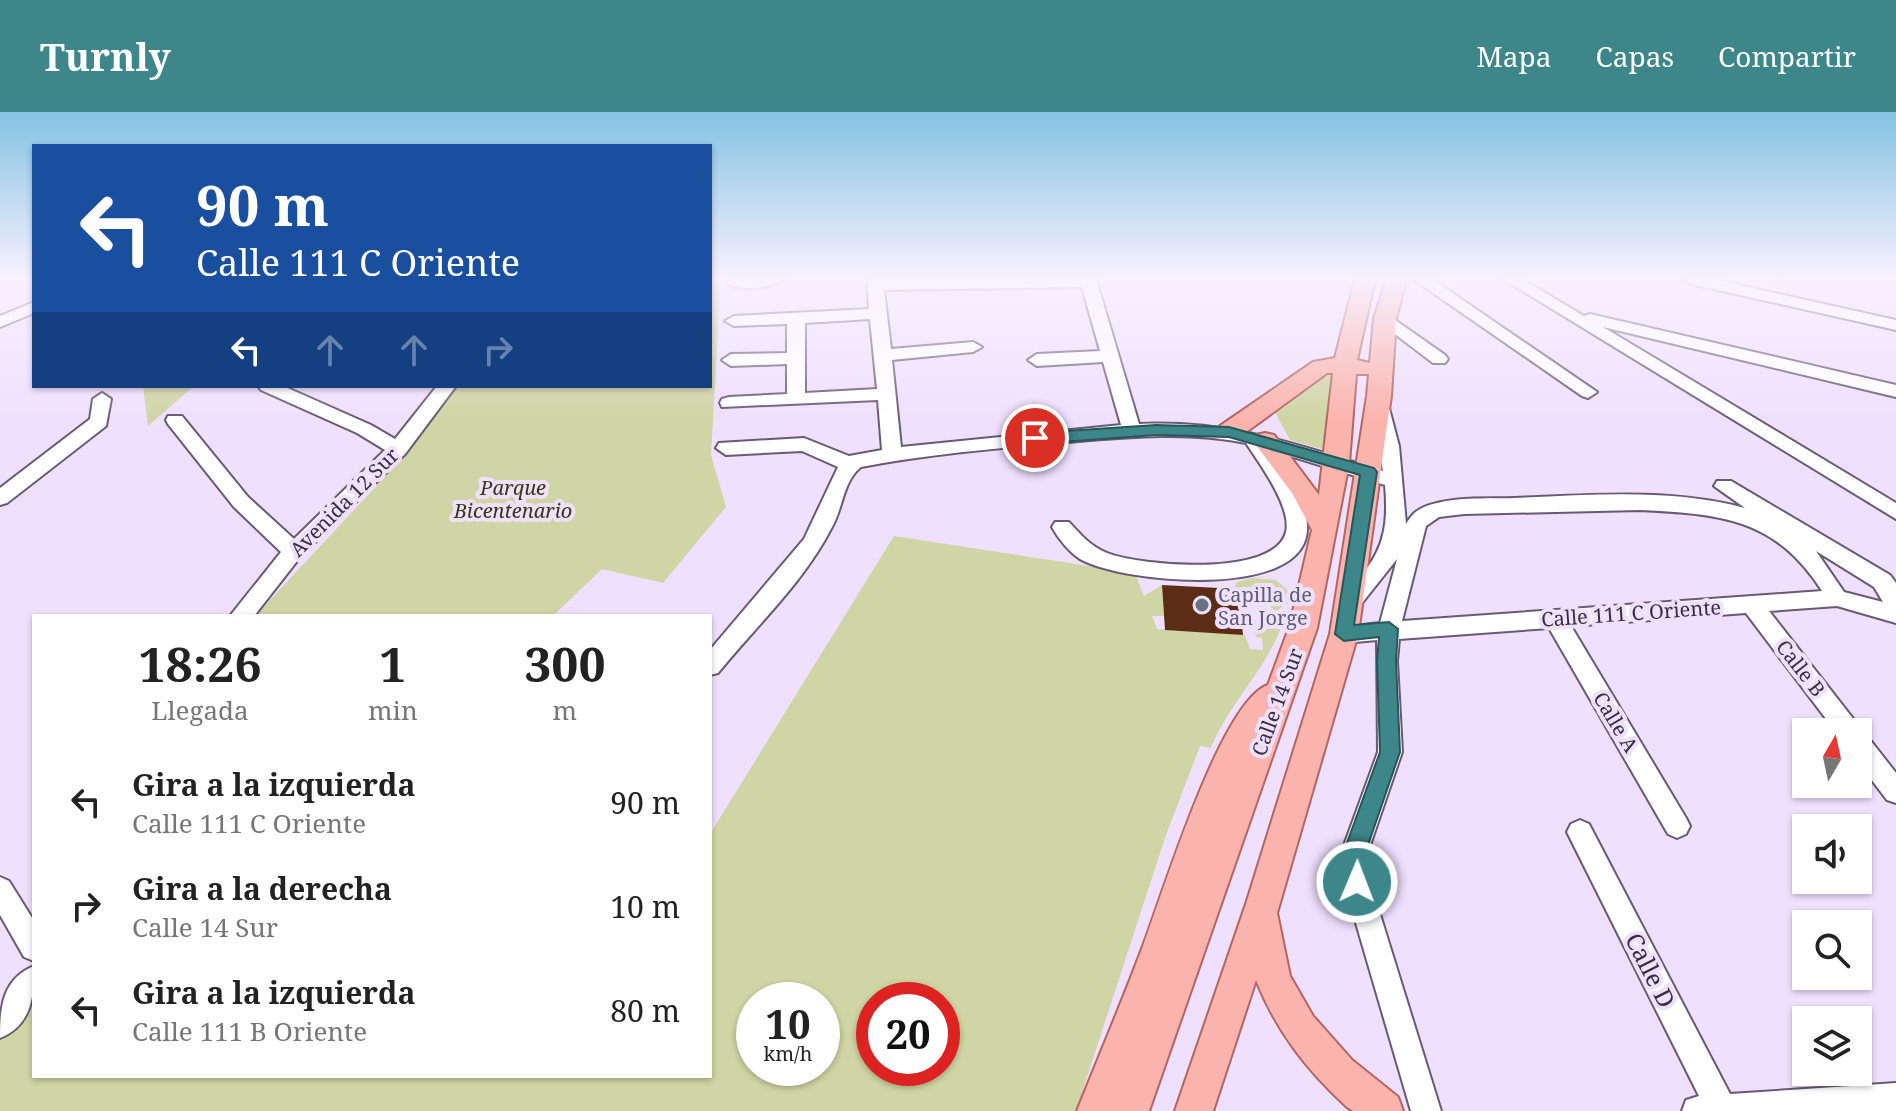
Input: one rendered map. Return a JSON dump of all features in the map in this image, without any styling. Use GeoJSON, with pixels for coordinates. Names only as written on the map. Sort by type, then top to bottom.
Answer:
{"type":"FeatureCollection","features":[{"type":"Feature","properties":{"kind":"main road","name":"Calle 14 Sur"},"geometry":{"type":"LineString","coordinates":[[1130,1111],[1303,628],[1337,463],[1345,364],[1354,326]]}},
{"type":"Feature","properties":{"kind":"main road","name":"Calle 14 Sur"},"geometry":{"type":"LineString","coordinates":[[1194,1111],[1263,904],[1344,634],[1381,476],[1380,384],[1384,326]]}},
{"type":"Feature","properties":{"kind":"main road"},"geometry":{"type":"LineString","coordinates":[[1325,530],[1302,488],[1249,437],[1321,367],[1345,364],[1380,384]]}},
{"type":"Feature","properties":{"kind":"main road"},"geometry":{"type":"LineString","coordinates":[[1096,1111],[1197,843],[1239,743],[1255,711],[1281,689]]}},
{"type":"Feature","properties":{"kind":"main road"},"geometry":{"type":"LineString","coordinates":[[1263,904],[1263,950],[1272,981],[1290,1017],[1340,1077],[1384,1111]]}},
{"type":"Feature","properties":{"kind":"street"},"geometry":{"type":"LineString","coordinates":[[796,326],[796,399]]}},
{"type":"Feature","properties":{"kind":"street"},"geometry":{"type":"LineString","coordinates":[[879,326],[892,454]]}},
{"type":"Feature","properties":{"kind":"street"},"geometry":{"type":"LineString","coordinates":[[1101,326],[1132,431]]}},
{"type":"Feature","properties":{"kind":"street"},"geometry":{"type":"LineString","coordinates":[[1395,326],[1439,359]]}},
{"type":"Feature","properties":{"kind":"street"},"geometry":{"type":"LineString","coordinates":[[1490,326],[1588,392]]}},
{"type":"Feature","properties":{"kind":"street"},"geometry":{"type":"LineString","coordinates":[[1587,326],[1896,512]]}},
{"type":"Feature","properties":{"kind":"street"},"geometry":{"type":"LineString","coordinates":[[1615,326],[1896,391]]}},
{"type":"Feature","properties":{"kind":"street"},"geometry":{"type":"LineString","coordinates":[[882,355],[973,347]]}},
{"type":"Feature","properties":{"kind":"street"},"geometry":{"type":"LineString","coordinates":[[1037,360],[1109,356]]}},
{"type":"Feature","properties":{"kind":"street"},"geometry":{"type":"LineString","coordinates":[[731,360],[796,358]]}},
{"type":"Feature","properties":{"kind":"street"},"geometry":{"type":"LineString","coordinates":[[272,388],[364,429],[398,449]]}},
{"type":"Feature","properties":{"kind":"street","name":"Avenida 12 Sur"},"geometry":{"type":"LineString","coordinates":[[243,614],[294,551],[398,449],[445,388]]}},
{"type":"Feature","properties":{"kind":"street"},"geometry":{"type":"LineString","coordinates":[[729,403],[885,394]]}},
{"type":"Feature","properties":{"kind":"street"},"geometry":{"type":"LineString","coordinates":[[0,498],[99,422],[102,399]]}},
{"type":"Feature","properties":{"kind":"street"},"geometry":{"type":"LineString","coordinates":[[175,420],[241,502],[294,551]]}},
{"type":"Feature","properties":{"kind":"street"},"geometry":{"type":"LineString","coordinates":[[726,448],[804,444],[849,464],[892,454],[988,442],[1181,429],[1249,437],[1381,476]]}},
{"type":"Feature","properties":{"kind":"street"},"geometry":{"type":"LineString","coordinates":[[1062,527],[1087,553],[1145,571],[1219,572],[1244,569],[1277,555],[1296,538],[1294,512],[1249,437]]}},
{"type":"Feature","properties":{"kind":"street"},"geometry":{"type":"LineString","coordinates":[[712,664],[806,551],[836,500],[844,470],[849,464]]}},
{"type":"Feature","properties":{"kind":"street"},"geometry":{"type":"LineString","coordinates":[[1724,486],[1882,581],[1895,607]]}},
{"type":"Feature","properties":{"kind":"street"},"geometry":{"type":"LineString","coordinates":[[1426,1111],[1357,882],[1355,851],[1390,752],[1386,661],[1389,629],[1416,525],[1424,516],[1468,507],[1597,502],[1725,511],[1765,523],[1800,545],[1822,571],[1837,598]]}},
{"type":"Feature","properties":{"kind":"street","name":"Calle 111 C Oriente"},"geometry":{"type":"LineString","coordinates":[[1344,634],[1837,598],[1895,607]]}},
{"type":"Feature","properties":{"kind":"street","name":"Calle B"},"geometry":{"type":"LineString","coordinates":[[1751,604],[1839,718]]}},
{"type":"Feature","properties":{"kind":"street","name":"Calle A"},"geometry":{"type":"LineString","coordinates":[[1555,618],[1677,826]]}},
{"type":"Feature","properties":{"kind":"street"},"geometry":{"type":"LineString","coordinates":[[1872,761],[1896,792]]}},
{"type":"Feature","properties":{"kind":"street","name":"Calle D"},"geometry":{"type":"LineString","coordinates":[[1580,832],[1710,1110]]}},
{"type":"Feature","properties":{"kind":"street"},"geometry":{"type":"LineString","coordinates":[[0,890],[32,944]]}},
{"type":"Feature","properties":{"kind":"street"},"geometry":{"type":"LineString","coordinates":[[0,1024],[32,983]]}},
{"type":"Feature","properties":{"kind":"street"},"geometry":{"type":"LineString","coordinates":[[1710,1110],[1896,1098]]}},
{"type":"Feature","properties":{"kind":"green space","name":"Parque Bicentenario"},"geometry":{"type":"Polygon","coordinates":[[[712,326],[718,326],[711,455],[726,507],[663,583],[602,569],[555,614],[257,614],[396,465],[456,388],[712,388],[712,326]]]}},
{"type":"Feature","properties":{"kind":"green space"},"geometry":{"type":"Polygon","coordinates":[[[1335,368],[1325,450],[1290,440],[1275,412],[1335,368]]]}},
{"type":"Feature","properties":{"kind":"green space"},"geometry":{"type":"Polygon","coordinates":[[[143,388],[192,388],[148,426],[143,388]]]}},
{"type":"Feature","properties":{"kind":"green space"},"geometry":{"type":"Polygon","coordinates":[[[894,536],[1135,573],[1144,596],[1162,585],[1164,616],[1152,616],[1157,629],[1245,635],[1250,649],[1263,650],[1262,638],[1256,637],[1255,633],[1267,629],[1275,616],[1285,617],[1270,652],[1228,715],[1211,748],[1200,746],[1166,835],[1076,1111],[0,1111],[0,1040],[32,992],[32,1078],[712,1078],[712,831],[894,536]]]}},
{"type":"Feature","properties":{"kind":"green space"},"geometry":{"type":"Polygon","coordinates":[[[1252,578],[1276,580],[1291,593],[1290,602],[1276,611],[1264,602],[1247,601],[1238,590],[1233,589],[1237,582],[1252,578]]]}},
{"type":"Feature","properties":{"kind":"building","name":"Capilla de San Jorge"},"geometry":{"type":"Polygon","coordinates":[[[1162,585],[1238,589],[1243,635],[1165,630],[1162,585]]]}},
{"type":"Feature","properties":{"kind":"place","name":"Capilla de San Jorge"},"geometry":{"type":"Point","coordinates":[1202,605]}},
{"type":"Feature","properties":{"kind":"route"},"geometry":{"type":"LineString","coordinates":[[1035,438],[1181,429],[1229,432],[1368,472],[1344,634],[1389,629],[1386,661],[1390,752],[1355,851],[1357,882]]}}]}
